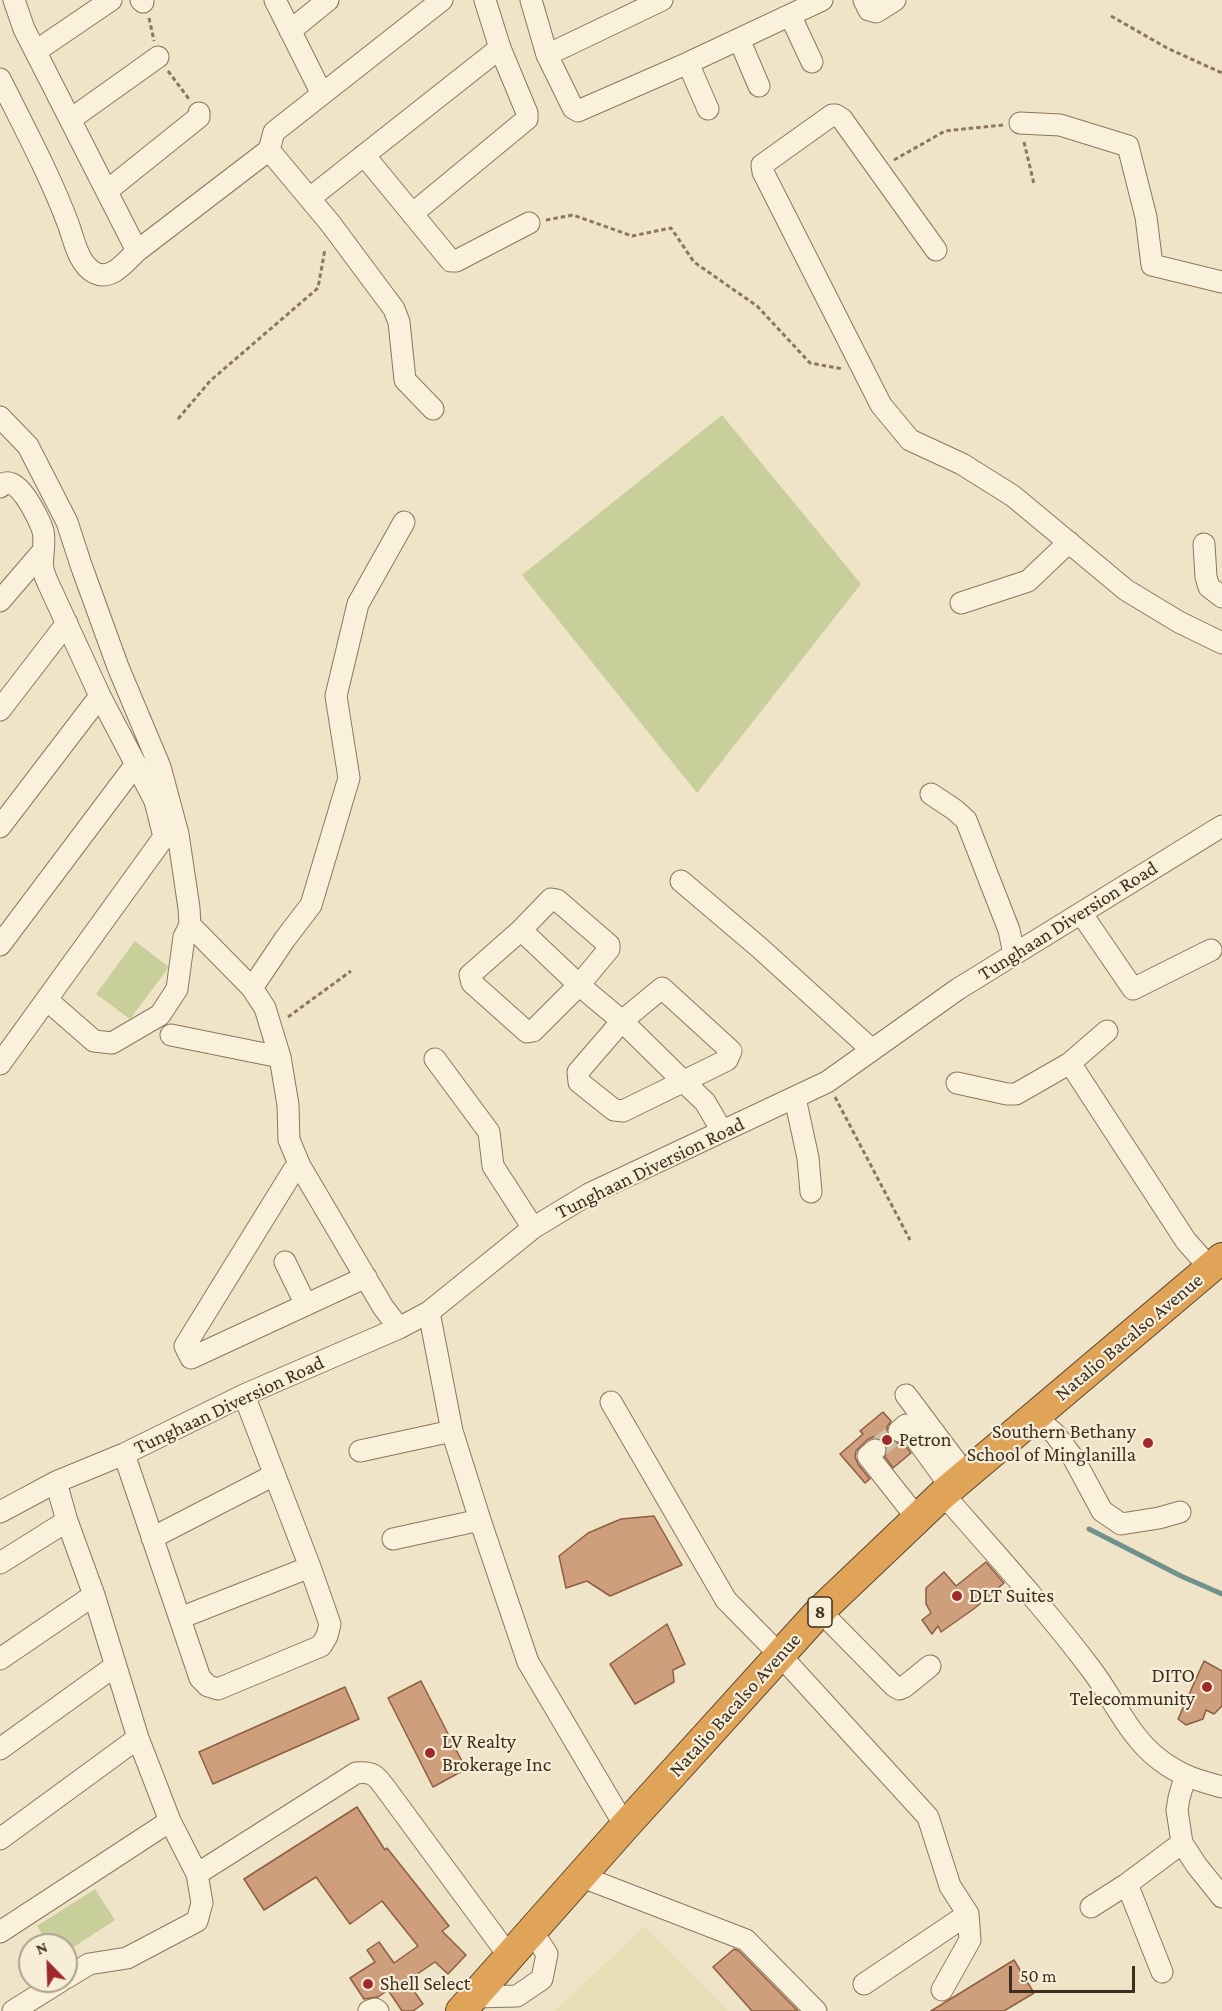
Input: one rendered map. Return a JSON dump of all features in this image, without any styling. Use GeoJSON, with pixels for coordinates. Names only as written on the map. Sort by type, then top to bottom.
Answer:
{"type":"FeatureCollection","features":[{"type":"Feature","properties":{"kind":"highway","name":"Natalio Bacalso Avenue"},"geometry":{"type":"LineString","coordinates":[[467,2004],[820,1611],[954,1485],[1216,1263]]}},
{"type":"Feature","properties":{"kind":"street"},"geometry":{"type":"LineString","coordinates":[[14,0],[24,29],[108,190],[137,251]]}},
{"type":"Feature","properties":{"kind":"street"},"geometry":{"type":"LineString","coordinates":[[36,51],[111,0]]}},
{"type":"Feature","properties":{"kind":"street"},"geometry":{"type":"LineString","coordinates":[[274,0],[322,94]]}},
{"type":"Feature","properties":{"kind":"street"},"geometry":{"type":"LineString","coordinates":[[290,31],[328,0]]}},
{"type":"Feature","properties":{"kind":"street"},"geometry":{"type":"LineString","coordinates":[[0,79],[56,191],[79,254],[86,266],[96,273],[106,275],[117,270],[137,251],[269,150],[274,132],[442,0]]}},
{"type":"Feature","properties":{"kind":"street"},"geometry":{"type":"LineString","coordinates":[[412,214],[526,122],[527,113],[485,0]]}},
{"type":"Feature","properties":{"kind":"street"},"geometry":{"type":"LineString","coordinates":[[531,0],[547,55],[573,108],[578,111],[688,63],[822,0]]}},
{"type":"Feature","properties":{"kind":"street"},"geometry":{"type":"LineString","coordinates":[[864,0],[869,10],[876,12],[895,0]]}},
{"type":"Feature","properties":{"kind":"street"},"geometry":{"type":"LineString","coordinates":[[547,55],[651,2]]}},
{"type":"Feature","properties":{"kind":"street"},"geometry":{"type":"LineString","coordinates":[[790,15],[812,62]]}},
{"type":"Feature","properties":{"kind":"street"},"geometry":{"type":"LineString","coordinates":[[739,39],[759,86]]}},
{"type":"Feature","properties":{"kind":"street"},"geometry":{"type":"LineString","coordinates":[[310,198],[501,48]]}},
{"type":"Feature","properties":{"kind":"street"},"geometry":{"type":"LineString","coordinates":[[71,119],[158,57]]}},
{"type":"Feature","properties":{"kind":"street"},"geometry":{"type":"LineString","coordinates":[[688,63],[708,109]]}},
{"type":"Feature","properties":{"kind":"street"},"geometry":{"type":"LineString","coordinates":[[108,190],[199,117],[200,113]]}},
{"type":"Feature","properties":{"kind":"street"},"geometry":{"type":"LineString","coordinates":[[936,250],[842,119],[836,115],[762,165],[763,172],[881,405],[910,440],[962,465],[1013,496],[1126,590],[1179,622],[1222,643]]}},
{"type":"Feature","properties":{"kind":"street"},"geometry":{"type":"LineString","coordinates":[[1020,123],[1060,125],[1128,146],[1146,217],[1152,265],[1222,282]]}},
{"type":"Feature","properties":{"kind":"street"},"geometry":{"type":"LineString","coordinates":[[269,150],[310,198],[394,309],[399,322],[405,380],[433,409]]}},
{"type":"Feature","properties":{"kind":"street"},"geometry":{"type":"LineString","coordinates":[[364,155],[453,262],[529,223]]}},
{"type":"Feature","properties":{"kind":"street"},"geometry":{"type":"LineString","coordinates":[[0,417],[28,446],[67,522],[118,667],[160,767],[178,834],[189,908],[190,925],[184,937],[177,989],[160,1015],[112,1043],[94,1041],[47,1000]]}},
{"type":"Feature","properties":{"kind":"street"},"geometry":{"type":"LineString","coordinates":[[0,487],[8,481],[14,483],[28,501],[44,533],[43,569],[45,576],[100,696],[154,801],[164,837],[0,1064]]}},
{"type":"Feature","properties":{"kind":"street"},"geometry":{"type":"LineString","coordinates":[[252,988],[311,905],[349,778],[336,696],[352,627],[358,604],[404,522]]}},
{"type":"Feature","properties":{"kind":"street"},"geometry":{"type":"LineString","coordinates":[[962,603],[1028,581],[1069,543]]}},
{"type":"Feature","properties":{"kind":"street"},"geometry":{"type":"LineString","coordinates":[[1204,544],[1206,577],[1209,587],[1222,597]]}},
{"type":"Feature","properties":{"kind":"street"},"geometry":{"type":"LineString","coordinates":[[0,601],[43,551]]}},
{"type":"Feature","properties":{"kind":"street"},"geometry":{"type":"LineString","coordinates":[[0,710],[67,623]]}},
{"type":"Feature","properties":{"kind":"street"},"geometry":{"type":"LineString","coordinates":[[0,827],[100,696]]}},
{"type":"Feature","properties":{"kind":"street"},"geometry":{"type":"LineString","coordinates":[[0,945],[136,764]]}},
{"type":"Feature","properties":{"kind":"street"},"geometry":{"type":"LineString","coordinates":[[931,794],[966,820],[1009,930],[1014,954]]}},
{"type":"Feature","properties":{"kind":"street","name":"Tunghaan Diversion Road"},"geometry":{"type":"LineString","coordinates":[[0,1512],[56,1482],[124,1454],[244,1395],[399,1328],[429,1312],[533,1228],[589,1194],[827,1082],[958,989],[1222,826]]}},
{"type":"Feature","properties":{"kind":"street"},"geometry":{"type":"LineString","coordinates":[[681,881],[761,949],[872,1050]]}},
{"type":"Feature","properties":{"kind":"street"},"geometry":{"type":"LineString","coordinates":[[554,899],[609,945],[608,951],[579,985],[533,1031],[527,1032],[472,983],[471,975],[521,930],[548,901],[554,899]]}},
{"type":"Feature","properties":{"kind":"street"},"geometry":{"type":"LineString","coordinates":[[1081,913],[1133,989],[1211,950]]}},
{"type":"Feature","properties":{"kind":"street"},"geometry":{"type":"LineString","coordinates":[[190,925],[252,988],[265,1008],[280,1057],[288,1106],[289,1140],[300,1166],[383,1307],[399,1328]]}},
{"type":"Feature","properties":{"kind":"street"},"geometry":{"type":"LineString","coordinates":[[521,930],[579,985],[622,1021],[683,1080],[705,1102],[722,1131]]}},
{"type":"Feature","properties":{"kind":"street"},"geometry":{"type":"LineString","coordinates":[[662,988],[731,1051],[728,1060],[620,1112],[614,1110],[579,1082],[578,1072],[622,1021],[662,988]]}},
{"type":"Feature","properties":{"kind":"street"},"geometry":{"type":"LineString","coordinates":[[957,1083],[1011,1095],[1070,1063],[1107,1030]]}},
{"type":"Feature","properties":{"kind":"street"},"geometry":{"type":"LineString","coordinates":[[171,1035],[280,1057]]}},
{"type":"Feature","properties":{"kind":"street"},"geometry":{"type":"LineString","coordinates":[[435,1059],[489,1132],[493,1166],[533,1228]]}},
{"type":"Feature","properties":{"kind":"street"},"geometry":{"type":"LineString","coordinates":[[1070,1063],[1186,1240],[1216,1263]]}},
{"type":"Feature","properties":{"kind":"street"},"geometry":{"type":"LineString","coordinates":[[795,1098],[811,1192]]}},
{"type":"Feature","properties":{"kind":"street"},"geometry":{"type":"LineString","coordinates":[[300,1166],[293,1171],[185,1346],[191,1358],[366,1277]]}},
{"type":"Feature","properties":{"kind":"street"},"geometry":{"type":"LineString","coordinates":[[285,1262],[306,1305]]}},
{"type":"Feature","properties":{"kind":"street"},"geometry":{"type":"LineString","coordinates":[[429,1312],[452,1431],[528,1662],[625,1826]]}},
{"type":"Feature","properties":{"kind":"street"},"geometry":{"type":"LineString","coordinates":[[124,1454],[200,1678],[208,1686],[218,1689],[321,1646],[330,1624],[244,1395]]}},
{"type":"Feature","properties":{"kind":"street"},"geometry":{"type":"LineString","coordinates":[[906,1395],[954,1485]]}},
{"type":"Feature","properties":{"kind":"street"},"geometry":{"type":"LineString","coordinates":[[611,1402],[726,1600],[780,1655],[928,1817],[950,1886],[968,1914],[970,1940],[942,1990]]}},
{"type":"Feature","properties":{"kind":"street"},"geometry":{"type":"LineString","coordinates":[[1036,1417],[1055,1434],[1074,1459],[1102,1511],[1121,1524],[1180,1512]]}},
{"type":"Feature","properties":{"kind":"street"},"geometry":{"type":"LineString","coordinates":[[899,1431],[906,1425],[954,1485],[1015,1576],[1092,1670],[1128,1726],[1158,1759],[1185,1777],[1222,1787]]}},
{"type":"Feature","properties":{"kind":"street"},"geometry":{"type":"LineString","coordinates":[[360,1451],[452,1431]]}},
{"type":"Feature","properties":{"kind":"street"},"geometry":{"type":"LineString","coordinates":[[875,1450],[868,1456],[917,1518]]}},
{"type":"Feature","properties":{"kind":"street"},"geometry":{"type":"LineString","coordinates":[[152,1538],[274,1475]]}},
{"type":"Feature","properties":{"kind":"street"},"geometry":{"type":"LineString","coordinates":[[56,1482],[138,1738],[170,1821],[197,1874],[202,1903],[197,1921],[127,1958],[89,1964],[78,1971]]}},
{"type":"Feature","properties":{"kind":"street"},"geometry":{"type":"LineString","coordinates":[[393,1539],[480,1520]]}},
{"type":"Feature","properties":{"kind":"street"},"geometry":{"type":"LineString","coordinates":[[0,1563],[67,1521]]}},
{"type":"Feature","properties":{"kind":"street"},"geometry":{"type":"LineString","coordinates":[[180,1618],[310,1567]]}},
{"type":"Feature","properties":{"kind":"street"},"geometry":{"type":"LineString","coordinates":[[0,1659],[94,1595]]}},
{"type":"Feature","properties":{"kind":"street"},"geometry":{"type":"LineString","coordinates":[[820,1611],[899,1689],[930,1665]]}},
{"type":"Feature","properties":{"kind":"street"},"geometry":{"type":"LineString","coordinates":[[0,1749],[115,1666]]}},
{"type":"Feature","properties":{"kind":"street"},"geometry":{"type":"LineString","coordinates":[[0,1839],[138,1738]]}},
{"type":"Feature","properties":{"kind":"street"},"geometry":{"type":"LineString","coordinates":[[197,1874],[356,1773],[367,1772],[376,1776],[509,1956]]}},
{"type":"Feature","properties":{"kind":"street"},"geometry":{"type":"LineString","coordinates":[[1185,1777],[1177,1810],[1182,1843],[1222,1897]]}},
{"type":"Feature","properties":{"kind":"street"},"geometry":{"type":"LineString","coordinates":[[3,1925],[170,1821]]}},
{"type":"Feature","properties":{"kind":"street"},"geometry":{"type":"LineString","coordinates":[[1091,1907],[1128,1884],[1182,1843]]}},
{"type":"Feature","properties":{"kind":"street"},"geometry":{"type":"LineString","coordinates":[[580,1876],[746,1940],[816,2011]]}},
{"type":"Feature","properties":{"kind":"street"},"geometry":{"type":"LineString","coordinates":[[1128,1884],[1162,1972]]}},
{"type":"Feature","properties":{"kind":"street"},"geometry":{"type":"LineString","coordinates":[[864,1984],[968,1914]]}},
{"type":"Feature","properties":{"kind":"street"},"geometry":{"type":"LineString","coordinates":[[467,2004],[518,1996],[542,1979],[547,1954],[532,1931]]}},
{"type":"Feature","properties":{"kind":"street"},"geometry":{"type":"LineString","coordinates":[[13,2011],[42,1993]]}},
{"type":"Feature","properties":{"kind":"street"},"geometry":{"type":"LineString","coordinates":[[369,2011],[375,2009],[378,2011]]}},
{"type":"Feature","properties":{"kind":"path"},"geometry":{"type":"LineString","coordinates":[[1111,16],[1167,48],[1222,73]]}},
{"type":"Feature","properties":{"kind":"path"},"geometry":{"type":"LineString","coordinates":[[891,161],[945,131],[1020,123],[1034,184]]}},
{"type":"Feature","properties":{"kind":"path"},"geometry":{"type":"LineString","coordinates":[[529,223],[573,215],[632,236],[671,228],[694,262],[757,306],[810,363],[865,372]]}},
{"type":"Feature","properties":{"kind":"path"},"geometry":{"type":"LineString","coordinates":[[178,419],[210,381],[318,288],[330,224]]}},
{"type":"Feature","properties":{"kind":"path"},"geometry":{"type":"LineString","coordinates":[[272,1029],[351,971]]}},
{"type":"Feature","properties":{"kind":"path"},"geometry":{"type":"LineString","coordinates":[[827,1082],[910,1240]]}},
{"type":"Feature","properties":{"kind":"shaded area"},"geometry":{"type":"Polygon","coordinates":[[[645,1926],[728,2011],[555,2011],[645,1926]]]}},
{"type":"Feature","properties":{"kind":"green space"},"geometry":{"type":"Polygon","coordinates":[[[722,415],[861,584],[697,793],[522,575],[722,415]]]}},
{"type":"Feature","properties":{"kind":"green space"},"geometry":{"type":"Polygon","coordinates":[[[135,941],[169,967],[130,1019],[96,994],[135,941]]]}},
{"type":"Feature","properties":{"kind":"green space"},"geometry":{"type":"Polygon","coordinates":[[[95,1889],[115,1920],[78,1944],[78,1933],[41,1933],[37,1926],[95,1889]]]}},
{"type":"Feature","properties":{"kind":"building","name":"Petron"},"geometry":{"type":"Polygon","coordinates":[[[883,1412],[891,1421],[887,1427],[889,1439],[895,1443],[903,1443],[911,1453],[893,1468],[885,1457],[888,1448],[884,1441],[873,1437],[867,1440],[856,1451],[855,1457],[870,1479],[865,1483],[840,1454],[863,1434],[860,1431],[883,1412]]]}},
{"type":"Feature","properties":{"kind":"building"},"geometry":{"type":"Polygon","coordinates":[[[654,1516],[682,1565],[610,1596],[587,1581],[566,1588],[559,1556],[588,1533],[621,1519],[654,1516]]]}},
{"type":"Feature","properties":{"kind":"building","name":"DLT Suites"},"geometry":{"type":"Polygon","coordinates":[[[986,1562],[1004,1583],[975,1608],[941,1632],[938,1626],[932,1634],[922,1620],[931,1613],[926,1604],[926,1588],[944,1572],[956,1586],[986,1562]]]}},
{"type":"Feature","properties":{"kind":"building"},"geometry":{"type":"Polygon","coordinates":[[[667,1624],[685,1664],[673,1670],[674,1682],[635,1704],[610,1664],[667,1624]]]}},
{"type":"Feature","properties":{"kind":"building","name":"DITO Telecommunity"},"geometry":{"type":"Polygon","coordinates":[[[1204,1661],[1222,1671],[1222,1706],[1214,1714],[1206,1710],[1203,1719],[1186,1725],[1178,1719],[1204,1661]]]}},
{"type":"Feature","properties":{"kind":"building"},"geometry":{"type":"Polygon","coordinates":[[[421,1681],[466,1769],[433,1787],[388,1698],[421,1681]]]}},
{"type":"Feature","properties":{"kind":"building"},"geometry":{"type":"Polygon","coordinates":[[[345,1687],[359,1719],[213,1784],[199,1752],[345,1687]]]}},
{"type":"Feature","properties":{"kind":"building"},"geometry":{"type":"Polygon","coordinates":[[[357,1807],[385,1850],[387,1848],[449,1926],[442,1931],[466,1955],[448,1974],[435,1962],[407,1981],[423,2004],[413,2011],[402,2011],[388,1990],[378,1997],[364,1999],[350,1978],[375,1962],[367,1950],[379,1942],[394,1963],[418,1946],[382,1901],[350,1924],[316,1877],[264,1910],[244,1879],[357,1807]]]}},
{"type":"Feature","properties":{"kind":"building"},"geometry":{"type":"Polygon","coordinates":[[[734,1949],[739,1951],[798,2011],[752,2011],[713,1967],[734,1949]]]}},
{"type":"Feature","properties":{"kind":"building"},"geometry":{"type":"Polygon","coordinates":[[[1014,1960],[1034,1993],[1004,2011],[931,2011],[1014,1960]]]}},
{"type":"Feature","properties":{"kind":"waterway"},"geometry":{"type":"LineString","coordinates":[[1089,1529],[1181,1576],[1222,1594]]}},
{"type":"Feature","properties":{"kind":"tunnel"},"geometry":{"type":"LineString","coordinates":[[875,1450],[899,1431]]}},
{"type":"Feature","properties":{"kind":"place","name":"Petron"},"geometry":{"type":"Point","coordinates":[887,1440]}},
{"type":"Feature","properties":{"kind":"place","name":"Southern Bethany School of Minglanilla"},"geometry":{"type":"Point","coordinates":[1148,1443]}},
{"type":"Feature","properties":{"kind":"place","name":"DLT Suites"},"geometry":{"type":"Point","coordinates":[957,1596]}},
{"type":"Feature","properties":{"kind":"place","name":"DITO Telecommunity"},"geometry":{"type":"Point","coordinates":[1207,1687]}},
{"type":"Feature","properties":{"kind":"place","name":"LV Realty Brokerage Inc"},"geometry":{"type":"Point","coordinates":[430,1753]}},
{"type":"Feature","properties":{"kind":"place","name":"Shell Select"},"geometry":{"type":"Point","coordinates":[368,1984]}}]}
